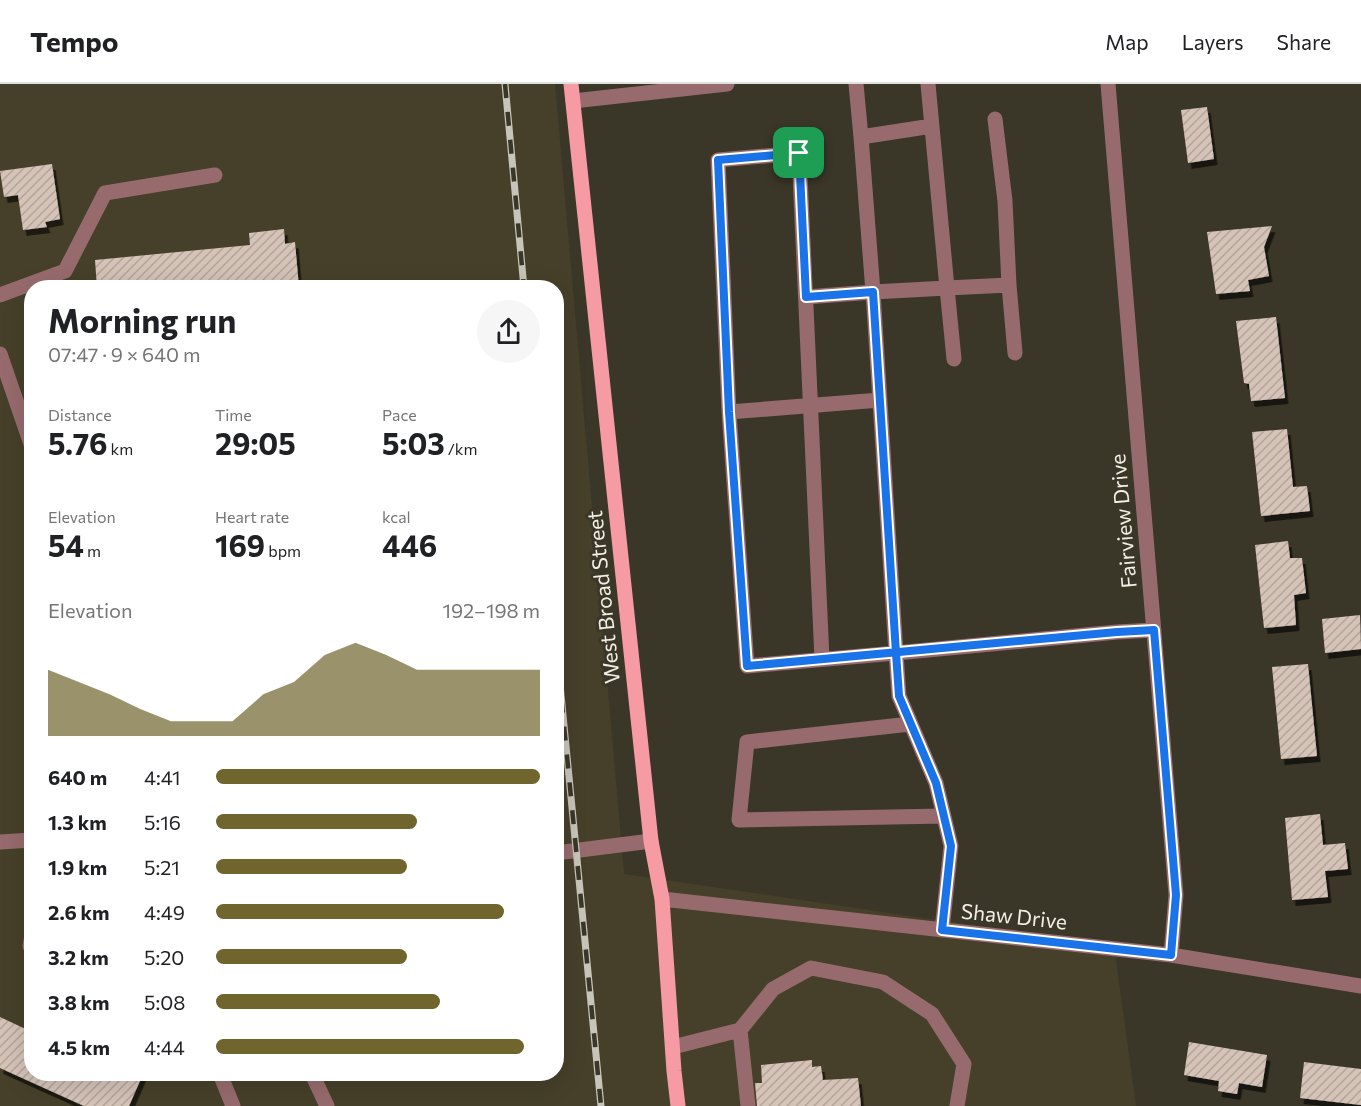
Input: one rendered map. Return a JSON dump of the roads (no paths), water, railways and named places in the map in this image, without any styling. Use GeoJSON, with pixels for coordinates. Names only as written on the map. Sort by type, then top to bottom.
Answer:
{"type":"FeatureCollection","features":[{"type":"Feature","properties":{"kind":"main road","name":"West Broad Street"},"geometry":{"type":"LineString","coordinates":[[571,84],[651,841],[662,899],[678,1106]]}},
{"type":"Feature","properties":{"kind":"street"},"geometry":{"type":"LineString","coordinates":[[573,101],[727,84]]}},
{"type":"Feature","properties":{"kind":"street"},"geometry":{"type":"LineString","coordinates":[[856,84],[873,292],[899,696],[936,783],[951,846],[942,930]]}},
{"type":"Feature","properties":{"kind":"street"},"geometry":{"type":"LineString","coordinates":[[928,84],[954,358]]}},
{"type":"Feature","properties":{"kind":"street","name":"Fairview Drive"},"geometry":{"type":"LineString","coordinates":[[1108,84],[1176,895],[1171,955]]}},
{"type":"Feature","properties":{"kind":"street"},"geometry":{"type":"LineString","coordinates":[[995,119],[1005,201],[1015,353]]}},
{"type":"Feature","properties":{"kind":"street"},"geometry":{"type":"LineString","coordinates":[[861,137],[932,126]]}},
{"type":"Feature","properties":{"kind":"street"},"geometry":{"type":"LineString","coordinates":[[822,659],[799,153],[718,160],[729,412],[747,666],[1154,630]]}},
{"type":"Feature","properties":{"kind":"street"},"geometry":{"type":"LineString","coordinates":[[41,280],[65,271],[105,194],[215,175]]}},
{"type":"Feature","properties":{"kind":"street"},"geometry":{"type":"LineString","coordinates":[[806,297],[1009,285]]}},
{"type":"Feature","properties":{"kind":"street"},"geometry":{"type":"LineString","coordinates":[[0,295],[24,286]]}},
{"type":"Feature","properties":{"kind":"street"},"geometry":{"type":"LineString","coordinates":[[0,354],[24,403]]}},
{"type":"Feature","properties":{"kind":"street"},"geometry":{"type":"LineString","coordinates":[[729,412],[880,400]]}},
{"type":"Feature","properties":{"kind":"street"},"geometry":{"type":"LineString","coordinates":[[910,724],[747,742],[739,820],[943,816]]}},
{"type":"Feature","properties":{"kind":"street"},"geometry":{"type":"LineString","coordinates":[[0,842],[24,840]]}},
{"type":"Feature","properties":{"kind":"street"},"geometry":{"type":"LineString","coordinates":[[564,852],[651,841]]}},
{"type":"Feature","properties":{"kind":"street","name":"Shaw Drive"},"geometry":{"type":"LineString","coordinates":[[662,899],[1171,955],[1361,986]]}},
{"type":"Feature","properties":{"kind":"street"},"geometry":{"type":"LineString","coordinates":[[673,1047],[740,1030],[773,989],[811,968],[883,982],[932,1014],[964,1064],[957,1106]]}},
{"type":"Feature","properties":{"kind":"street"},"geometry":{"type":"LineString","coordinates":[[740,1030],[748,1106]]}},
{"type":"Feature","properties":{"kind":"street"},"geometry":{"type":"LineString","coordinates":[[223,1081],[233,1106]]}},
{"type":"Feature","properties":{"kind":"street"},"geometry":{"type":"LineString","coordinates":[[315,1081],[327,1106]]}},
{"type":"Feature","properties":{"kind":"railway"},"geometry":{"type":"LineString","coordinates":[[505,84],[523,280]]}},
{"type":"Feature","properties":{"kind":"railway"},"geometry":{"type":"LineString","coordinates":[[564,725],[601,1106]]}}]}
